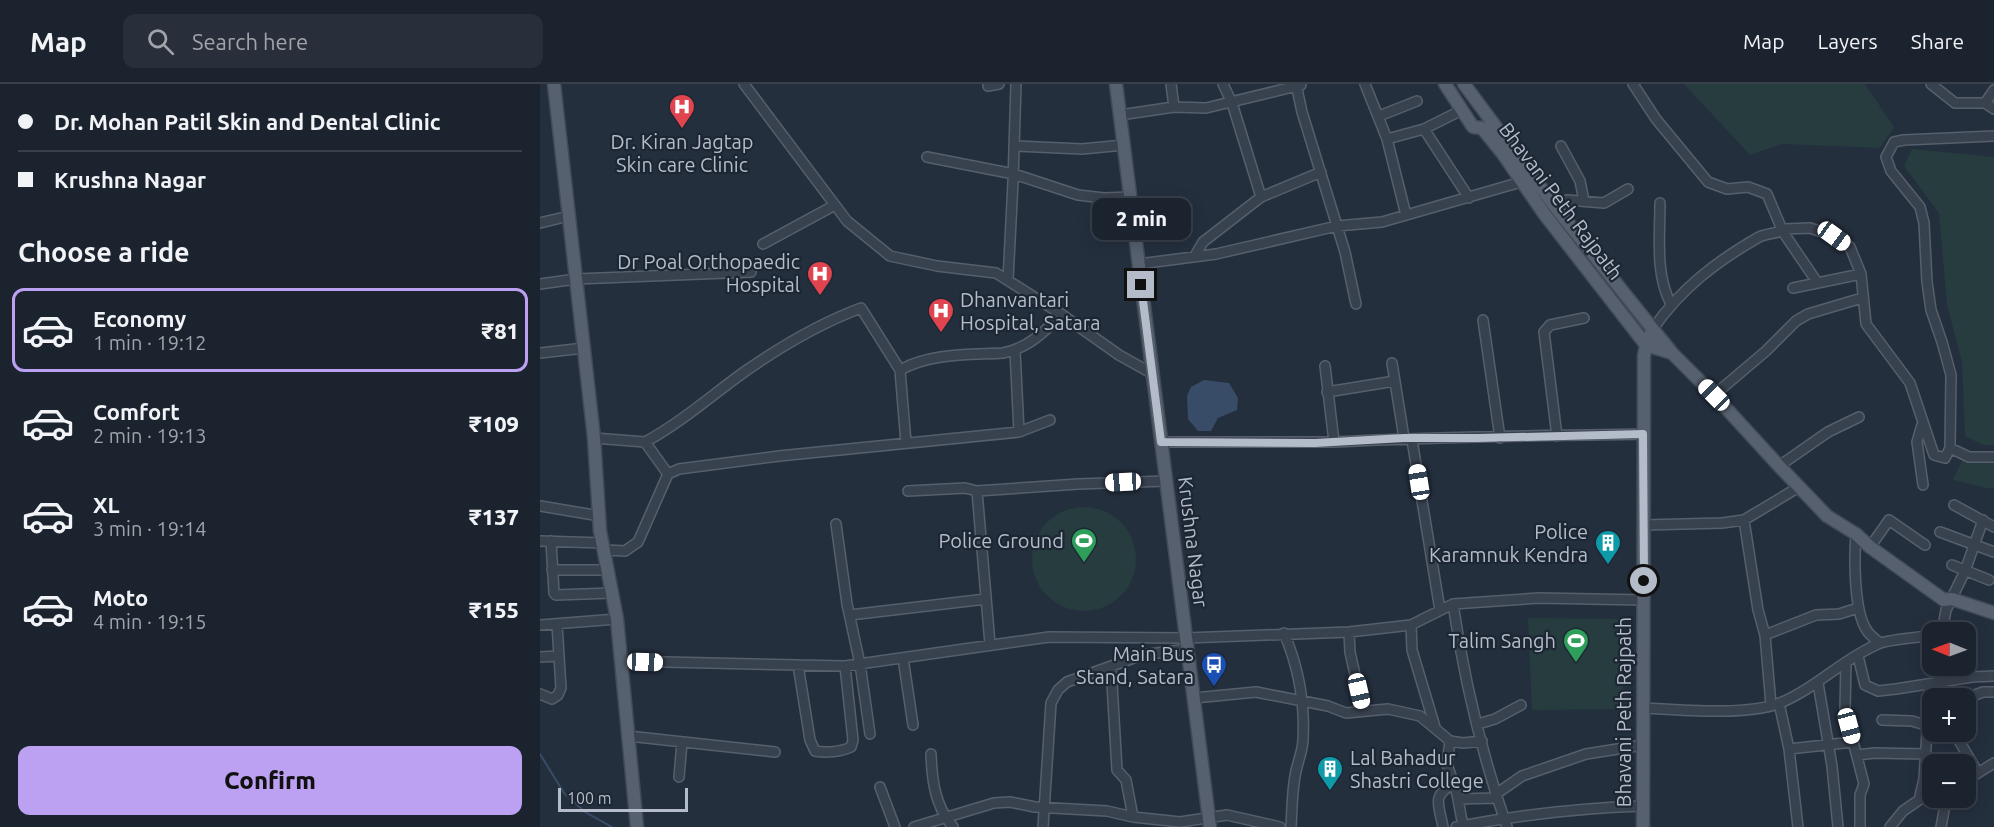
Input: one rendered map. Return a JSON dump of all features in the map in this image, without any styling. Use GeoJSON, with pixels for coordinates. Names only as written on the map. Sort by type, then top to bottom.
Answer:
{"type":"FeatureCollection","features":[{"type":"Feature","properties":{"kind":"main road"},"geometry":{"type":"LineString","coordinates":[[554,84],[594,438],[600,516],[617,619],[637,827]]}},
{"type":"Feature","properties":{"kind":"main road","name":"Krushna Nagar"},"geometry":{"type":"LineString","coordinates":[[1116,84],[1209,822]]}},
{"type":"Feature","properties":{"kind":"main road","name":"Bhavani Peth Rajpath"},"geometry":{"type":"LineString","coordinates":[[1445,84],[1473,127],[1482,128],[1503,154],[1521,182],[1646,345]]}},
{"type":"Feature","properties":{"kind":"main road"},"geometry":{"type":"LineString","coordinates":[[1456,84],[1482,128]]}},
{"type":"Feature","properties":{"kind":"main road"},"geometry":{"type":"LineString","coordinates":[[1464,84],[1556,208],[1672,353],[1827,516],[1856,534],[1869,547],[1944,600],[1952,599],[1994,613]]}},
{"type":"Feature","properties":{"kind":"main road","name":"Bhavani Peth Rajpath"},"geometry":{"type":"LineString","coordinates":[[1643,827],[1645,525],[1643,434],[1646,345],[1653,329]]}},
{"type":"Feature","properties":{"kind":"main road"},"geometry":{"type":"LineString","coordinates":[[1646,345],[1672,353]]}},
{"type":"Feature","properties":{"kind":"street"},"geometry":{"type":"LineString","coordinates":[[744,84],[847,221],[890,256],[937,266],[996,273],[1061,314],[1119,355],[1153,374]]}},
{"type":"Feature","properties":{"kind":"street"},"geometry":{"type":"LineString","coordinates":[[988,86],[999,84]]}},
{"type":"Feature","properties":{"kind":"street"},"geometry":{"type":"LineString","coordinates":[[1008,280],[1016,84]]}},
{"type":"Feature","properties":{"kind":"street"},"geometry":{"type":"LineString","coordinates":[[1171,84],[1174,107]]}},
{"type":"Feature","properties":{"kind":"street"},"geometry":{"type":"LineString","coordinates":[[1223,84],[1232,103],[1261,196]]}},
{"type":"Feature","properties":{"kind":"street"},"geometry":{"type":"LineString","coordinates":[[1365,84],[1379,116],[1406,215]]}},
{"type":"Feature","properties":{"kind":"street"},"geometry":{"type":"LineString","coordinates":[[1633,84],[1656,119],[1708,182],[1727,189],[1748,187],[1767,194],[1783,232],[1817,282]]}},
{"type":"Feature","properties":{"kind":"street"},"geometry":{"type":"LineString","coordinates":[[1931,84],[1955,102],[1985,104],[1994,109]]}},
{"type":"Feature","properties":{"kind":"street"},"geometry":{"type":"LineString","coordinates":[[1120,115],[1174,107],[1206,108],[1298,85],[1302,112],[1337,226],[1356,304]]}},
{"type":"Feature","properties":{"kind":"street"},"geometry":{"type":"LineString","coordinates":[[1985,104],[1994,90]]}},
{"type":"Feature","properties":{"kind":"street"},"geometry":{"type":"LineString","coordinates":[[1379,116],[1417,101]]}},
{"type":"Feature","properties":{"kind":"street"},"geometry":{"type":"LineString","coordinates":[[1386,139],[1424,129],[1462,110]]}},
{"type":"Feature","properties":{"kind":"street"},"geometry":{"type":"LineString","coordinates":[[1424,129],[1469,198]]}},
{"type":"Feature","properties":{"kind":"street"},"geometry":{"type":"LineString","coordinates":[[1653,329],[1671,304],[1701,275],[1766,233],[1783,232],[1785,229],[1810,228],[1834,236],[1850,247],[1861,274],[1866,324],[1910,383],[1934,455],[1945,458],[1950,448],[1951,375],[1931,310],[1924,223],[1920,207],[1891,171],[1886,157],[1894,142],[1904,140],[1994,136]]}},
{"type":"Feature","properties":{"kind":"street"},"geometry":{"type":"LineString","coordinates":[[1014,146],[1082,149],[1124,146]]}},
{"type":"Feature","properties":{"kind":"street"},"geometry":{"type":"LineString","coordinates":[[1561,146],[1580,181],[1584,201]]}},
{"type":"Feature","properties":{"kind":"street"},"geometry":{"type":"LineString","coordinates":[[927,157],[1014,174],[1077,195],[1104,198],[1130,197]]}},
{"type":"Feature","properties":{"kind":"street"},"geometry":{"type":"LineString","coordinates":[[1195,256],[1203,243],[1261,196],[1321,172]]}},
{"type":"Feature","properties":{"kind":"street"},"geometry":{"type":"LineString","coordinates":[[1139,264],[1216,254],[1337,226],[1382,222],[1521,182]]}},
{"type":"Feature","properties":{"kind":"street"},"geometry":{"type":"LineString","coordinates":[[1556,208],[1567,201],[1604,203],[1628,189]]}},
{"type":"Feature","properties":{"kind":"street"},"geometry":{"type":"LineString","coordinates":[[1660,203],[1660,259],[1665,292],[1671,304]]}},
{"type":"Feature","properties":{"kind":"street"},"geometry":{"type":"LineString","coordinates":[[763,244],[835,205]]}},
{"type":"Feature","properties":{"kind":"street"},"geometry":{"type":"LineString","coordinates":[[540,223],[568,216]]}},
{"type":"Feature","properties":{"kind":"street"},"geometry":{"type":"LineString","coordinates":[[540,284],[576,279],[751,272]]}},
{"type":"Feature","properties":{"kind":"street"},"geometry":{"type":"LineString","coordinates":[[1793,288],[1861,274]]}},
{"type":"Feature","properties":{"kind":"street"},"geometry":{"type":"LineString","coordinates":[[1714,395],[1766,351],[1796,321],[1808,314],[1862,298]]}},
{"type":"Feature","properties":{"kind":"street"},"geometry":{"type":"LineString","coordinates":[[594,438],[645,442],[669,429],[748,369],[829,321],[861,308],[900,370],[906,443]]}},
{"type":"Feature","properties":{"kind":"street"},"geometry":{"type":"LineString","coordinates":[[900,370],[927,359],[1015,351],[1045,332],[1061,314]]}},
{"type":"Feature","properties":{"kind":"street"},"geometry":{"type":"LineString","coordinates":[[1557,436],[1544,332],[1550,325],[1584,318]]}},
{"type":"Feature","properties":{"kind":"street"},"geometry":{"type":"LineString","coordinates":[[1483,320],[1500,438]]}},
{"type":"Feature","properties":{"kind":"street"},"geometry":{"type":"LineString","coordinates":[[540,353],[584,348]]}},
{"type":"Feature","properties":{"kind":"street"},"geometry":{"type":"LineString","coordinates":[[1015,351],[1019,432]]}},
{"type":"Feature","properties":{"kind":"street"},"geometry":{"type":"LineString","coordinates":[[1392,363],[1440,610]]}},
{"type":"Feature","properties":{"kind":"street"},"geometry":{"type":"LineString","coordinates":[[1325,366],[1334,442]]}},
{"type":"Feature","properties":{"kind":"street"},"geometry":{"type":"LineString","coordinates":[[1328,392],[1395,381]]}},
{"type":"Feature","properties":{"kind":"street"},"geometry":{"type":"LineString","coordinates":[[1779,466],[1813,442],[1859,417]]}},
{"type":"Feature","properties":{"kind":"street"},"geometry":{"type":"LineString","coordinates":[[540,541],[625,550],[638,542],[668,474],[679,469],[1019,432],[1050,420]]}},
{"type":"Feature","properties":{"kind":"street"},"geometry":{"type":"LineString","coordinates":[[1922,423],[1917,442],[1923,485]]}},
{"type":"Feature","properties":{"kind":"street"},"geometry":{"type":"LineString","coordinates":[[1161,442],[1334,442],[1643,434]]}},
{"type":"Feature","properties":{"kind":"street"},"geometry":{"type":"LineString","coordinates":[[645,442],[668,474]]}},
{"type":"Feature","properties":{"kind":"street"},"geometry":{"type":"LineString","coordinates":[[1950,448],[1969,457],[1994,457]]}},
{"type":"Feature","properties":{"kind":"street"},"geometry":{"type":"LineString","coordinates":[[908,491],[965,488],[977,491],[1166,481]]}},
{"type":"Feature","properties":{"kind":"street"},"geometry":{"type":"LineString","coordinates":[[1645,525],[1722,523],[1743,520],[1799,487]]}},
{"type":"Feature","properties":{"kind":"street"},"geometry":{"type":"LineString","coordinates":[[977,491],[990,644]]}},
{"type":"Feature","properties":{"kind":"street"},"geometry":{"type":"LineString","coordinates":[[1954,505],[1994,527]]}},
{"type":"Feature","properties":{"kind":"street"},"geometry":{"type":"LineString","coordinates":[[540,506],[600,516]]}},
{"type":"Feature","properties":{"kind":"street"},"geometry":{"type":"LineString","coordinates":[[1743,520],[1758,610],[1765,635],[1775,704],[1789,749],[1798,827]]}},
{"type":"Feature","properties":{"kind":"street"},"geometry":{"type":"LineString","coordinates":[[1869,547],[1889,520],[1925,545]]}},
{"type":"Feature","properties":{"kind":"street"},"geometry":{"type":"LineString","coordinates":[[1943,622],[1946,610],[1965,571],[1983,520]]}},
{"type":"Feature","properties":{"kind":"street"},"geometry":{"type":"LineString","coordinates":[[836,524],[870,734]]}},
{"type":"Feature","properties":{"kind":"street"},"geometry":{"type":"LineString","coordinates":[[1940,532],[1994,552]]}},
{"type":"Feature","properties":{"kind":"street"},"geometry":{"type":"LineString","coordinates":[[1856,534],[1854,550],[1858,614],[1867,632],[1880,643]]}},
{"type":"Feature","properties":{"kind":"street"},"geometry":{"type":"LineString","coordinates":[[551,541],[552,591],[556,595],[612,593]]}},
{"type":"Feature","properties":{"kind":"street"},"geometry":{"type":"LineString","coordinates":[[1952,565],[1989,580]]}},
{"type":"Feature","properties":{"kind":"street"},"geometry":{"type":"LineString","coordinates":[[552,570],[608,570]]}},
{"type":"Feature","properties":{"kind":"street"},"geometry":{"type":"LineString","coordinates":[[621,661],[844,666],[1049,637],[1187,643],[1284,633],[1348,632],[1411,625],[1453,604],[1539,598],[1644,600]]}},
{"type":"Feature","properties":{"kind":"street"},"geometry":{"type":"LineString","coordinates":[[850,615],[986,599]]}},
{"type":"Feature","properties":{"kind":"street"},"geometry":{"type":"LineString","coordinates":[[1453,604],[1459,644],[1482,741],[1496,796],[1506,823]]}},
{"type":"Feature","properties":{"kind":"street"},"geometry":{"type":"LineString","coordinates":[[1765,635],[1816,615],[1839,614],[1858,608]]}},
{"type":"Feature","properties":{"kind":"street"},"geometry":{"type":"LineString","coordinates":[[540,625],[617,619]]}},
{"type":"Feature","properties":{"kind":"street"},"geometry":{"type":"LineString","coordinates":[[540,694],[552,699],[561,688],[557,624]]}},
{"type":"Feature","properties":{"kind":"street"},"geometry":{"type":"LineString","coordinates":[[1411,625],[1412,650],[1435,728]]}},
{"type":"Feature","properties":{"kind":"street"},"geometry":{"type":"LineString","coordinates":[[1348,632],[1363,711]]}},
{"type":"Feature","properties":{"kind":"street"},"geometry":{"type":"LineString","coordinates":[[1284,633],[1294,657],[1304,741],[1295,774],[1291,827]]}},
{"type":"Feature","properties":{"kind":"street"},"geometry":{"type":"LineString","coordinates":[[1644,708],[1740,710],[1775,704],[1818,683],[1846,662],[1880,643],[1922,637]]}},
{"type":"Feature","properties":{"kind":"street"},"geometry":{"type":"LineString","coordinates":[[1043,827],[1051,703],[1058,690],[1067,682],[1142,655],[1187,643]]}},
{"type":"Feature","properties":{"kind":"street"},"geometry":{"type":"LineString","coordinates":[[540,657],[559,656]]}},
{"type":"Feature","properties":{"kind":"street"},"geometry":{"type":"LineString","coordinates":[[1857,656],[1865,685],[1878,691],[1972,676],[1994,676]]}},
{"type":"Feature","properties":{"kind":"street"},"geometry":{"type":"LineString","coordinates":[[903,658],[913,724]]}},
{"type":"Feature","properties":{"kind":"street"},"geometry":{"type":"LineString","coordinates":[[1846,662],[1845,710],[1863,784],[1860,795],[1860,827]]}},
{"type":"Feature","properties":{"kind":"street"},"geometry":{"type":"LineString","coordinates":[[798,665],[810,740],[815,751],[822,753],[847,749],[851,747],[853,740],[844,666]]}},
{"type":"Feature","properties":{"kind":"street"},"geometry":{"type":"LineString","coordinates":[[1111,666],[1117,770],[1126,780],[1133,816]]}},
{"type":"Feature","properties":{"kind":"street"},"geometry":{"type":"LineString","coordinates":[[1938,676],[1939,688]]}},
{"type":"Feature","properties":{"kind":"street"},"geometry":{"type":"LineString","coordinates":[[1818,683],[1832,766],[1838,827]]}},
{"type":"Feature","properties":{"kind":"street"},"geometry":{"type":"LineString","coordinates":[[1194,698],[1256,692],[1328,706],[1346,713],[1388,709],[1420,716],[1450,741],[1463,743],[1482,741]]}},
{"type":"Feature","properties":{"kind":"street"},"geometry":{"type":"LineString","coordinates":[[1976,695],[1994,692]]}},
{"type":"Feature","properties":{"kind":"street"},"geometry":{"type":"LineString","coordinates":[[1478,724],[1495,719],[1521,705]]}},
{"type":"Feature","properties":{"kind":"street"},"geometry":{"type":"LineString","coordinates":[[1882,720],[1912,721],[1922,724]]}},
{"type":"Feature","properties":{"kind":"street"},"geometry":{"type":"LineString","coordinates":[[627,736],[775,752]]}},
{"type":"Feature","properties":{"kind":"street"},"geometry":{"type":"LineString","coordinates":[[1450,741],[1447,764],[1458,799],[1460,826],[1506,823],[1595,807],[1643,806]]}},
{"type":"Feature","properties":{"kind":"street"},"geometry":{"type":"LineString","coordinates":[[679,777],[682,742]]}},
{"type":"Feature","properties":{"kind":"street"},"geometry":{"type":"LineString","coordinates":[[1789,749],[1853,742]]}},
{"type":"Feature","properties":{"kind":"street"},"geometry":{"type":"LineString","coordinates":[[1857,755],[1926,754],[1927,742]]}},
{"type":"Feature","properties":{"kind":"street"},"geometry":{"type":"LineString","coordinates":[[1960,742],[1978,773],[1994,763]]}},
{"type":"Feature","properties":{"kind":"street"},"geometry":{"type":"LineString","coordinates":[[1458,799],[1496,796],[1522,777],[1586,754],[1643,745]]}},
{"type":"Feature","properties":{"kind":"street"},"geometry":{"type":"LineString","coordinates":[[932,754],[937,800],[945,818],[953,827]]}},
{"type":"Feature","properties":{"kind":"street"},"geometry":{"type":"LineString","coordinates":[[1443,827],[1439,796],[1443,789],[1454,784]]}},
{"type":"Feature","properties":{"kind":"street"},"geometry":{"type":"LineString","coordinates":[[880,787],[895,827]]}},
{"type":"Feature","properties":{"kind":"street"},"geometry":{"type":"LineString","coordinates":[[1890,827],[1903,811],[1919,800],[1922,787]]}},
{"type":"Feature","properties":{"kind":"street"},"geometry":{"type":"LineString","coordinates":[[914,827],[994,803],[1010,802],[1043,808],[1107,811],[1180,822],[1209,822],[1227,814],[1248,824],[1280,827]]}},
{"type":"Feature","properties":{"kind":"street"},"geometry":{"type":"LineString","coordinates":[[1941,827],[1945,808]]}},
{"type":"Feature","properties":{"kind":"green space"},"geometry":{"type":"Polygon","coordinates":[[[1684,84],[1865,84],[1894,127],[1880,148],[1782,144],[1750,155],[1684,84]]]}},
{"type":"Feature","properties":{"kind":"green space"},"geometry":{"type":"Polygon","coordinates":[[[1912,149],[1994,157],[1994,445],[1983,445],[1965,436],[1962,362],[1947,305],[1939,213],[1904,166],[1912,149]]]}},
{"type":"Feature","properties":{"kind":"green space"},"geometry":{"type":"Polygon","coordinates":[[[1963,458],[1994,461],[1994,488],[1953,480],[1963,458]]]}},
{"type":"Feature","properties":{"kind":"green space","name":"Police Ground"},"geometry":{"type":"Polygon","coordinates":[[[1084,507],[1104,511],[1121,522],[1132,539],[1136,559],[1132,579],[1121,596],[1104,607],[1084,611],[1064,607],[1047,596],[1036,579],[1032,559],[1036,539],[1047,522],[1064,511],[1084,507]]]}},
{"type":"Feature","properties":{"kind":"green space","name":"Talim Sangh"},"geometry":{"type":"Polygon","coordinates":[[[1528,618],[1620,619],[1624,709],[1532,710],[1528,618]]]}},
{"type":"Feature","properties":{"kind":"water"},"geometry":{"type":"Polygon","coordinates":[[[1204,380],[1229,383],[1238,398],[1237,410],[1218,418],[1211,431],[1198,431],[1188,419],[1187,396],[1191,387],[1204,380]]]}},
{"type":"Feature","properties":{"kind":"waterway"},"geometry":{"type":"LineString","coordinates":[[540,754],[564,793],[585,812],[612,827]]}},
{"type":"Feature","properties":{"kind":"place","name":"Dr. Kiran Jagtap Skin care Clinic"},"geometry":{"type":"Point","coordinates":[682,130]}},
{"type":"Feature","properties":{"kind":"place","name":"Dr Poal Orthopaedic Hospital"},"geometry":{"type":"Point","coordinates":[820,297]}},
{"type":"Feature","properties":{"kind":"place","name":"Dhanvantari Hospital, Satara"},"geometry":{"type":"Point","coordinates":[941,334]}},
{"type":"Feature","properties":{"kind":"place","name":"Police Ground"},"geometry":{"type":"Point","coordinates":[1084,564]}},
{"type":"Feature","properties":{"kind":"place","name":"Police Karamnuk Kendra"},"geometry":{"type":"Point","coordinates":[1608,566]}},
{"type":"Feature","properties":{"kind":"place","name":"Talim Sangh"},"geometry":{"type":"Point","coordinates":[1576,664]}},
{"type":"Feature","properties":{"kind":"place","name":"Main Bus Stand, Satara"},"geometry":{"type":"Point","coordinates":[1214,688]}},
{"type":"Feature","properties":{"kind":"place","name":"Lal Bahadur Shastri College"},"geometry":{"type":"Point","coordinates":[1330,792]}},
{"type":"Feature","properties":{"kind":"route"},"geometry":{"type":"LineString","coordinates":[[1141,285],[1161,442],[1315,443],[1404,438],[1412,440],[1643,434],[1644,581]]}}]}
